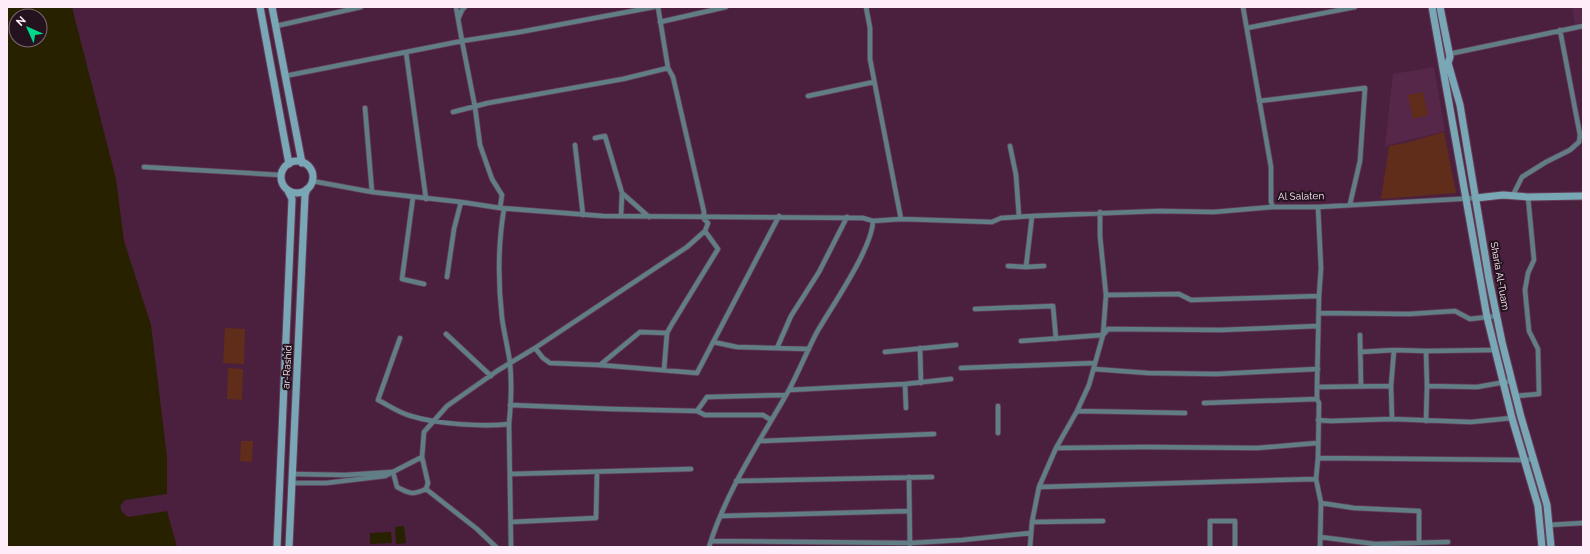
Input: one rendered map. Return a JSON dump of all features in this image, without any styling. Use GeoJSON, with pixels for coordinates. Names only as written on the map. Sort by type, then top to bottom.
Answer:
{"type":"FeatureCollection","features":[{"type":"Feature","properties":{"kind":"main road"},"geometry":{"type":"LineString","coordinates":[[260,7],[289,164]]}},
{"type":"Feature","properties":{"kind":"main road"},"geometry":{"type":"LineString","coordinates":[[272,7],[302,163]]}},
{"type":"Feature","properties":{"kind":"main road","name":"Sharia Al-Tuam"},"geometry":{"type":"LineString","coordinates":[[1432,7],[1486,317],[1512,418],[1538,506],[1542,547]]}},
{"type":"Feature","properties":{"kind":"main road","name":"Sharia Al-Tuam"},"geometry":{"type":"LineString","coordinates":[[1440,7],[1450,57],[1448,62],[1460,105],[1496,316],[1511,381],[1547,506],[1551,547]]}},
{"type":"Feature","properties":{"kind":"main road"},"geometry":{"type":"LineString","coordinates":[[298,162],[302,163],[310,168],[312,172],[312,181],[307,189],[296,193],[288,191],[282,184],[281,175],[285,167],[289,164],[298,162]]}},
{"type":"Feature","properties":{"kind":"main road","name":"ar-Rashid"},"geometry":{"type":"LineString","coordinates":[[289,547],[304,195],[307,189]]}},
{"type":"Feature","properties":{"kind":"main road","name":"ar-Rashid"},"geometry":{"type":"LineString","coordinates":[[277,547],[292,199],[288,191]]}},
{"type":"Feature","properties":{"kind":"main road","name":"Al Salaten"},"geometry":{"type":"LineString","coordinates":[[1476,198],[1513,195],[1528,197],[1583,196]]}},
{"type":"Feature","properties":{"kind":"street"},"geometry":{"type":"LineString","coordinates":[[276,26],[361,7]]}},
{"type":"Feature","properties":{"kind":"street"},"geometry":{"type":"LineString","coordinates":[[456,7],[475,108],[480,145],[492,179],[502,195],[500,275],[502,317],[510,363],[509,424],[511,547]]}},
{"type":"Feature","properties":{"kind":"street"},"geometry":{"type":"LineString","coordinates":[[458,19],[465,7]]}},
{"type":"Feature","properties":{"kind":"street"},"geometry":{"type":"LineString","coordinates":[[285,76],[462,41],[520,32],[654,7]]}},
{"type":"Feature","properties":{"kind":"street"},"geometry":{"type":"LineString","coordinates":[[393,472],[397,487],[409,493],[418,493],[426,489],[428,483],[422,457],[424,432],[447,406],[687,246],[705,231],[708,223],[703,218],[704,212],[673,77],[668,68],[658,7]]}},
{"type":"Feature","properties":{"kind":"street"},"geometry":{"type":"LineString","coordinates":[[660,22],[726,7]]}},
{"type":"Feature","properties":{"kind":"street"},"geometry":{"type":"LineString","coordinates":[[866,7],[870,28],[870,59],[901,219]]}},
{"type":"Feature","properties":{"kind":"street"},"geometry":{"type":"LineString","coordinates":[[1243,7],[1271,167],[1271,202],[1273,207]]}},
{"type":"Feature","properties":{"kind":"street"},"geometry":{"type":"LineString","coordinates":[[1247,28],[1355,7]]}},
{"type":"Feature","properties":{"kind":"street"},"geometry":{"type":"LineString","coordinates":[[1449,54],[1583,26]]}},
{"type":"Feature","properties":{"kind":"street"},"geometry":{"type":"LineString","coordinates":[[1513,195],[1522,177],[1546,162],[1570,150],[1579,142],[1580,135],[1560,30]]}},
{"type":"Feature","properties":{"kind":"street"},"geometry":{"type":"LineString","coordinates":[[406,52],[426,199]]}},
{"type":"Feature","properties":{"kind":"street"},"geometry":{"type":"LineString","coordinates":[[453,112],[475,108],[488,103],[623,79],[668,68]]}},
{"type":"Feature","properties":{"kind":"street"},"geometry":{"type":"LineString","coordinates":[[808,96],[874,82]]}},
{"type":"Feature","properties":{"kind":"street"},"geometry":{"type":"LineString","coordinates":[[1259,101],[1365,88],[1360,161],[1350,204]]}},
{"type":"Feature","properties":{"kind":"street"},"geometry":{"type":"LineString","coordinates":[[365,108],[372,192]]}},
{"type":"Feature","properties":{"kind":"street"},"geometry":{"type":"LineString","coordinates":[[595,138],[605,136],[622,193],[621,216]]}},
{"type":"Feature","properties":{"kind":"street"},"geometry":{"type":"LineString","coordinates":[[575,145],[583,215]]}},
{"type":"Feature","properties":{"kind":"street"},"geometry":{"type":"LineString","coordinates":[[1010,146],[1016,175],[1019,217]]}},
{"type":"Feature","properties":{"kind":"street"},"geometry":{"type":"LineString","coordinates":[[144,166],[281,175]]}},
{"type":"Feature","properties":{"kind":"street","name":"Al Salaten"},"geometry":{"type":"LineString","coordinates":[[312,181],[372,192],[461,202],[502,209],[583,215],[703,218],[779,216],[847,217],[863,218],[872,221],[901,219],[992,222],[1000,218],[1100,212],[1214,212],[1273,207],[1318,207],[1476,198]]}},
{"type":"Feature","properties":{"kind":"street"},"geometry":{"type":"LineString","coordinates":[[622,193],[649,217]]}},
{"type":"Feature","properties":{"kind":"street"},"geometry":{"type":"LineString","coordinates":[[413,197],[402,279],[424,284]]}},
{"type":"Feature","properties":{"kind":"street"},"geometry":{"type":"LineString","coordinates":[[1516,396],[1539,394],[1538,349],[1529,331],[1525,290],[1528,272],[1534,260],[1528,197]]}},
{"type":"Feature","properties":{"kind":"street"},"geometry":{"type":"LineString","coordinates":[[447,277],[454,229],[461,202]]}},
{"type":"Feature","properties":{"kind":"street"},"geometry":{"type":"LineString","coordinates":[[1318,207],[1321,250],[1317,387],[1317,399],[1319,403],[1317,443],[1318,458],[1316,479],[1320,503],[1320,547]]}},
{"type":"Feature","properties":{"kind":"street"},"geometry":{"type":"LineString","coordinates":[[1030,547],[1032,522],[1039,487],[1056,448],[1077,411],[1094,369],[1103,335],[1106,295],[1100,236],[1100,212]]}},
{"type":"Feature","properties":{"kind":"street"},"geometry":{"type":"LineString","coordinates":[[536,348],[543,358],[550,363],[600,365],[697,373],[779,216]]}},
{"type":"Feature","properties":{"kind":"street"},"geometry":{"type":"LineString","coordinates":[[1026,267],[1032,216]]}},
{"type":"Feature","properties":{"kind":"street"},"geometry":{"type":"LineString","coordinates":[[777,348],[792,316],[819,272],[847,217]]}},
{"type":"Feature","properties":{"kind":"street"},"geometry":{"type":"LineString","coordinates":[[709,547],[736,482],[789,390],[809,349],[857,264],[872,229],[872,221]]}},
{"type":"Feature","properties":{"kind":"street"},"geometry":{"type":"LineString","coordinates":[[664,370],[667,334],[718,249],[705,231]]}},
{"type":"Feature","properties":{"kind":"street"},"geometry":{"type":"LineString","coordinates":[[1008,266],[1044,266]]}},
{"type":"Feature","properties":{"kind":"street"},"geometry":{"type":"LineString","coordinates":[[1106,295],[1179,294],[1191,300],[1319,296]]}},
{"type":"Feature","properties":{"kind":"street"},"geometry":{"type":"LineString","coordinates":[[976,309],[1053,306],[1056,339]]}},
{"type":"Feature","properties":{"kind":"street"},"geometry":{"type":"LineString","coordinates":[[1319,313],[1410,314],[1455,311],[1470,319],[1496,316]]}},
{"type":"Feature","properties":{"kind":"street"},"geometry":{"type":"LineString","coordinates":[[1021,342],[1103,335],[1108,329],[1220,330],[1318,326]]}},
{"type":"Feature","properties":{"kind":"street"},"geometry":{"type":"LineString","coordinates":[[600,365],[640,332],[667,334]]}},
{"type":"Feature","properties":{"kind":"street"},"geometry":{"type":"LineString","coordinates":[[446,334],[491,376]]}},
{"type":"Feature","properties":{"kind":"street"},"geometry":{"type":"LineString","coordinates":[[1360,335],[1361,386]]}},
{"type":"Feature","properties":{"kind":"street"},"geometry":{"type":"LineString","coordinates":[[400,338],[378,400],[410,416],[434,421],[490,426],[509,424]]}},
{"type":"Feature","properties":{"kind":"street"},"geometry":{"type":"LineString","coordinates":[[714,342],[737,347],[809,349]]}},
{"type":"Feature","properties":{"kind":"street"},"geometry":{"type":"LineString","coordinates":[[885,352],[956,345]]}},
{"type":"Feature","properties":{"kind":"street"},"geometry":{"type":"LineString","coordinates":[[920,348],[921,383]]}},
{"type":"Feature","properties":{"kind":"street"},"geometry":{"type":"LineString","coordinates":[[1360,352],[1394,350],[1494,350]]}},
{"type":"Feature","properties":{"kind":"street"},"geometry":{"type":"LineString","coordinates":[[1392,419],[1391,386],[1394,350]]}},
{"type":"Feature","properties":{"kind":"street"},"geometry":{"type":"LineString","coordinates":[[1426,351],[1426,421]]}},
{"type":"Feature","properties":{"kind":"street"},"geometry":{"type":"LineString","coordinates":[[961,368],[1095,363]]}},
{"type":"Feature","properties":{"kind":"street"},"geometry":{"type":"LineString","coordinates":[[1094,369],[1148,373],[1216,374],[1318,369]]}},
{"type":"Feature","properties":{"kind":"street"},"geometry":{"type":"LineString","coordinates":[[789,390],[921,383],[951,379]]}},
{"type":"Feature","properties":{"kind":"street"},"geometry":{"type":"LineString","coordinates":[[1427,386],[1477,386],[1511,381]]}},
{"type":"Feature","properties":{"kind":"street"},"geometry":{"type":"LineString","coordinates":[[905,384],[906,408]]}},
{"type":"Feature","properties":{"kind":"street"},"geometry":{"type":"LineString","coordinates":[[1317,387],[1391,386]]}},
{"type":"Feature","properties":{"kind":"street"},"geometry":{"type":"LineString","coordinates":[[697,411],[707,397],[786,395]]}},
{"type":"Feature","properties":{"kind":"street"},"geometry":{"type":"LineString","coordinates":[[1204,403],[1317,399]]}},
{"type":"Feature","properties":{"kind":"street"},"geometry":{"type":"LineString","coordinates":[[510,405],[697,411],[705,415],[764,416],[771,420]]}},
{"type":"Feature","properties":{"kind":"street"},"geometry":{"type":"LineString","coordinates":[[998,406],[998,433]]}},
{"type":"Feature","properties":{"kind":"street"},"geometry":{"type":"LineString","coordinates":[[1077,411],[1186,413]]}},
{"type":"Feature","properties":{"kind":"street"},"geometry":{"type":"LineString","coordinates":[[1318,420],[1392,419],[1471,422],[1512,418]]}},
{"type":"Feature","properties":{"kind":"street"},"geometry":{"type":"LineString","coordinates":[[759,441],[934,434]]}},
{"type":"Feature","properties":{"kind":"street"},"geometry":{"type":"LineString","coordinates":[[1056,448],[1257,448],[1317,443]]}},
{"type":"Feature","properties":{"kind":"street"},"geometry":{"type":"LineString","coordinates":[[292,483],[326,483],[386,476],[422,457]]}},
{"type":"Feature","properties":{"kind":"street"},"geometry":{"type":"LineString","coordinates":[[1318,458],[1534,459]]}},
{"type":"Feature","properties":{"kind":"street"},"geometry":{"type":"LineString","coordinates":[[510,474],[691,469]]}},
{"type":"Feature","properties":{"kind":"street"},"geometry":{"type":"LineString","coordinates":[[292,474],[345,475],[393,472]]}},
{"type":"Feature","properties":{"kind":"street"},"geometry":{"type":"LineString","coordinates":[[511,522],[596,518],[597,472]]}},
{"type":"Feature","properties":{"kind":"street"},"geometry":{"type":"LineString","coordinates":[[909,477],[910,545]]}},
{"type":"Feature","properties":{"kind":"street"},"geometry":{"type":"LineString","coordinates":[[736,482],[932,477]]}},
{"type":"Feature","properties":{"kind":"street"},"geometry":{"type":"LineString","coordinates":[[1039,487],[1316,479]]}},
{"type":"Feature","properties":{"kind":"street"},"geometry":{"type":"LineString","coordinates":[[426,489],[472,525],[496,547]]}},
{"type":"Feature","properties":{"kind":"street"},"geometry":{"type":"LineString","coordinates":[[1320,503],[1354,508],[1419,511],[1419,543]]}},
{"type":"Feature","properties":{"kind":"street"},"geometry":{"type":"LineString","coordinates":[[721,516],[910,511]]}},
{"type":"Feature","properties":{"kind":"street"},"geometry":{"type":"LineString","coordinates":[[1032,522],[1103,521]]}},
{"type":"Feature","properties":{"kind":"street"},"geometry":{"type":"LineString","coordinates":[[1210,547],[1210,521],[1235,521],[1235,547]]}},
{"type":"Feature","properties":{"kind":"street"},"geometry":{"type":"LineString","coordinates":[[1548,525],[1583,523]]}},
{"type":"Feature","properties":{"kind":"street"},"geometry":{"type":"LineString","coordinates":[[711,541],[910,545],[1031,533]]}},
{"type":"Feature","properties":{"kind":"street"},"geometry":{"type":"LineString","coordinates":[[1320,538],[1375,546],[1448,542]]}},
{"type":"Feature","properties":{"kind":"shaded area"},"geometry":{"type":"Polygon","coordinates":[[[7,7],[72,7],[116,179],[124,241],[151,325],[167,457],[167,494],[125,500],[120,506],[122,512],[128,517],[167,511],[177,547],[7,547],[7,7]]]}},
{"type":"Feature","properties":{"kind":"shaded area"},"geometry":{"type":"Polygon","coordinates":[[[1572,7],[1583,7],[1583,22],[1575,24],[1572,7]]]}},
{"type":"Feature","properties":{"kind":"shaded area"},"geometry":{"type":"Polygon","coordinates":[[[1434,67],[1445,131],[1385,146],[1393,74],[1434,67]]]}},
{"type":"Feature","properties":{"kind":"shaded area"},"geometry":{"type":"Polygon","coordinates":[[[1423,92],[1428,115],[1413,119],[1408,95],[1423,92]]]}},
{"type":"Feature","properties":{"kind":"shaded area"},"geometry":{"type":"Polygon","coordinates":[[[1444,132],[1456,193],[1381,199],[1389,146],[1444,132]]]}},
{"type":"Feature","properties":{"kind":"shaded area"},"geometry":{"type":"Polygon","coordinates":[[[225,328],[245,329],[244,364],[223,363],[225,328]]]}},
{"type":"Feature","properties":{"kind":"shaded area"},"geometry":{"type":"Polygon","coordinates":[[[228,368],[243,369],[242,400],[227,399],[228,368]]]}},
{"type":"Feature","properties":{"kind":"shaded area"},"geometry":{"type":"Polygon","coordinates":[[[241,441],[253,441],[252,462],[240,461],[241,441]]]}},
{"type":"Feature","properties":{"kind":"shaded area"},"geometry":{"type":"Polygon","coordinates":[[[404,526],[406,543],[396,544],[395,527],[404,526]]]}},
{"type":"Feature","properties":{"kind":"shaded area"},"geometry":{"type":"Polygon","coordinates":[[[391,532],[392,543],[370,544],[370,533],[391,532]]]}}]}
